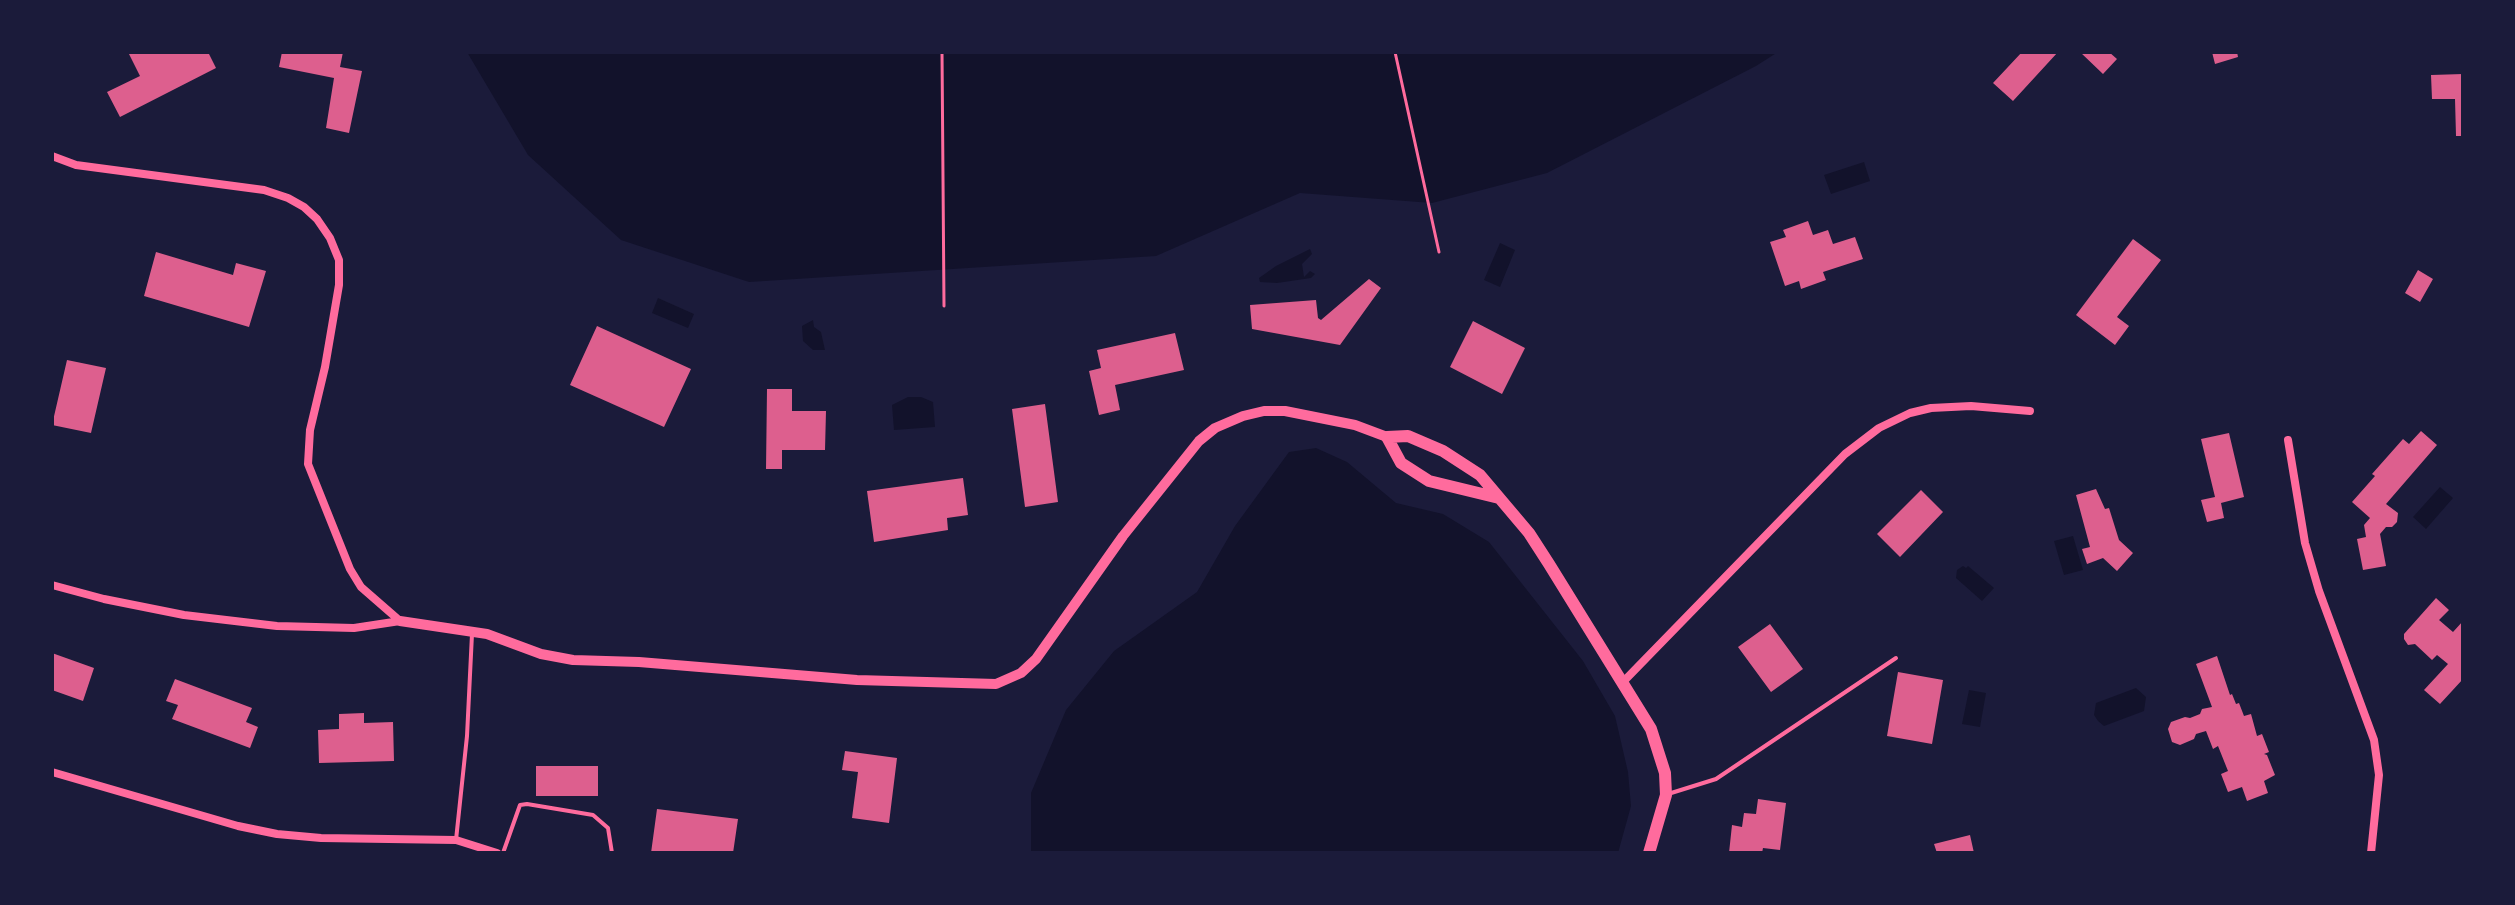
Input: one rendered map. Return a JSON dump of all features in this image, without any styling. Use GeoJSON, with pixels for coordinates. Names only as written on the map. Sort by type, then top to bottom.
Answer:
{"type":"FeatureCollection","features":[{"type":"Feature","properties":{"kind":"main road"},"geometry":{"type":"LineString","coordinates":[[1499,498],[1429,481],[1401,463],[1387,437],[1408,436],[1443,451],[1480,475],[1529,533],[1623,682],[1651,729],[1665,773],[1666,795],[1649,853]]}},
{"type":"Feature","properties":{"kind":"street"},"geometry":{"type":"LineString","coordinates":[[52,156],[76,165],[264,190],[296,203],[317,219],[330,238],[339,260],[339,285],[310,430],[308,464],[350,569],[361,587],[400,621]]}},
{"type":"Feature","properties":{"kind":"street"},"geometry":{"type":"LineString","coordinates":[[1623,682],[1845,454],[1879,428],[1910,413],[1931,408],[1971,406],[2030,411]]}},
{"type":"Feature","properties":{"kind":"street"},"geometry":{"type":"LineString","coordinates":[[52,585],[184,615],[277,626],[354,628],[400,621],[487,634],[541,654],[573,660],[639,662],[857,680],[996,684],[1021,673],[1036,659],[1123,536],[1199,441],[1215,428],[1243,416],[1264,411],[1285,411],[1355,425],[1387,437]]}},
{"type":"Feature","properties":{"kind":"street"},"geometry":{"type":"LineString","coordinates":[[2288,440],[2305,543],[2319,591],[2374,740],[2379,775],[2371,853]]}},
{"type":"Feature","properties":{"kind":"street"},"geometry":{"type":"LineString","coordinates":[[52,772],[238,826],[277,834],[321,838],[456,840],[497,853]]}},
{"type":"Feature","properties":{"kind":"lane"},"geometry":{"type":"LineString","coordinates":[[456,840],[467,736],[472,632]]}},
{"type":"Feature","properties":{"kind":"lane"},"geometry":{"type":"LineString","coordinates":[[1666,795],[1716,779],[1896,658]]}},
{"type":"Feature","properties":{"kind":"lane"},"geometry":{"type":"LineString","coordinates":[[503,853],[520,805],[527,804],[593,815],[608,828],[612,853]]}},
{"type":"Feature","properties":{"kind":"path"},"geometry":{"type":"LineString","coordinates":[[942,52],[944,306]]}},
{"type":"Feature","properties":{"kind":"path"},"geometry":{"type":"LineString","coordinates":[[1395,52],[1439,252]]}},
{"type":"Feature","properties":{"kind":"shaded area"},"geometry":{"type":"Polygon","coordinates":[[[467,52],[1778,52],[1547,173],[1432,203],[1300,193],[1156,256],[749,282],[621,240],[528,155],[467,52]]]}},
{"type":"Feature","properties":{"kind":"shaded area"},"geometry":{"type":"Polygon","coordinates":[[[1864,162],[1870,181],[1831,194],[1824,175],[1864,162]]]}},
{"type":"Feature","properties":{"kind":"shaded area"},"geometry":{"type":"Polygon","coordinates":[[[1500,243],[1515,250],[1500,287],[1484,280],[1500,243]]]}},
{"type":"Feature","properties":{"kind":"shaded area"},"geometry":{"type":"Polygon","coordinates":[[[1310,249],[1312,254],[1302,264],[1304,277],[1310,271],[1315,274],[1311,278],[1260,282],[1259,278],[1276,266],[1310,249]]]}},
{"type":"Feature","properties":{"kind":"shaded area"},"geometry":{"type":"Polygon","coordinates":[[[658,298],[694,314],[688,328],[652,313],[658,298]]]}},
{"type":"Feature","properties":{"kind":"shaded area"},"geometry":{"type":"Polygon","coordinates":[[[813,320],[814,327],[821,332],[825,350],[813,350],[803,341],[802,326],[813,320]]]}},
{"type":"Feature","properties":{"kind":"shaded area"},"geometry":{"type":"Polygon","coordinates":[[[908,397],[921,397],[933,402],[935,427],[894,430],[892,405],[908,397]]]}},
{"type":"Feature","properties":{"kind":"shaded area"},"geometry":{"type":"Polygon","coordinates":[[[1316,448],[1347,462],[1396,503],[1443,514],[1489,542],[1583,661],[1615,716],[1628,772],[1631,806],[1618,853],[1031,853],[1031,793],[1066,710],[1114,651],[1197,592],[1235,526],[1289,452],[1316,448]]]}},
{"type":"Feature","properties":{"kind":"shaded area"},"geometry":{"type":"Polygon","coordinates":[[[2440,487],[2453,498],[2426,529],[2413,517],[2440,487]]]}},
{"type":"Feature","properties":{"kind":"shaded area"},"geometry":{"type":"Polygon","coordinates":[[[2073,536],[2083,570],[2064,575],[2054,541],[2073,536]]]}},
{"type":"Feature","properties":{"kind":"shaded area"},"geometry":{"type":"Polygon","coordinates":[[[1968,566],[1994,588],[1982,601],[1956,578],[1957,570],[1968,566]]]}},
{"type":"Feature","properties":{"kind":"shaded area"},"geometry":{"type":"Polygon","coordinates":[[[2136,688],[2146,697],[2144,711],[2104,726],[2098,721],[2094,715],[2096,703],[2136,688]]]}},
{"type":"Feature","properties":{"kind":"shaded area"},"geometry":{"type":"Polygon","coordinates":[[[1969,690],[1986,693],[1980,727],[1962,724],[1969,690]]]}},
{"type":"Feature","properties":{"kind":"building"},"geometry":{"type":"Polygon","coordinates":[[[128,52],[208,52],[216,68],[120,117],[107,92],[140,76],[128,52]]]}},
{"type":"Feature","properties":{"kind":"building"},"geometry":{"type":"Polygon","coordinates":[[[282,52],[343,52],[340,67],[362,71],[349,133],[326,128],[334,78],[279,67],[282,52]]]}},
{"type":"Feature","properties":{"kind":"building"},"geometry":{"type":"Polygon","coordinates":[[[2022,52],[2058,52],[2013,101],[1993,83],[2022,52]]]}},
{"type":"Feature","properties":{"kind":"building"},"geometry":{"type":"Polygon","coordinates":[[[2080,52],[2109,52],[2117,59],[2103,74],[2080,52]]]}},
{"type":"Feature","properties":{"kind":"building"},"geometry":{"type":"Polygon","coordinates":[[[2212,52],[2237,52],[2238,57],[2215,64],[2212,52]]]}},
{"type":"Feature","properties":{"kind":"building"},"geometry":{"type":"Polygon","coordinates":[[[2463,74],[2463,136],[2456,136],[2455,99],[2432,99],[2431,75],[2463,74]]]}},
{"type":"Feature","properties":{"kind":"building"},"geometry":{"type":"Polygon","coordinates":[[[1808,221],[1813,235],[1828,230],[1833,244],[1855,237],[1863,259],[1823,272],[1826,280],[1801,289],[1799,281],[1785,286],[1770,242],[1786,237],[1783,230],[1808,221]]]}},
{"type":"Feature","properties":{"kind":"building"},"geometry":{"type":"Polygon","coordinates":[[[2133,239],[2161,260],[2117,317],[2129,326],[2115,345],[2076,315],[2133,239]]]}},
{"type":"Feature","properties":{"kind":"building"},"geometry":{"type":"Polygon","coordinates":[[[156,252],[233,275],[236,263],[266,271],[249,327],[144,296],[156,252]]]}},
{"type":"Feature","properties":{"kind":"building"},"geometry":{"type":"Polygon","coordinates":[[[2418,270],[2433,279],[2420,302],[2405,293],[2418,270]]]}},
{"type":"Feature","properties":{"kind":"building"},"geometry":{"type":"Polygon","coordinates":[[[1369,279],[1381,288],[1340,345],[1252,329],[1250,305],[1316,300],[1318,318],[1321,320],[1369,279]]]}},
{"type":"Feature","properties":{"kind":"building"},"geometry":{"type":"Polygon","coordinates":[[[1473,321],[1525,348],[1502,394],[1450,367],[1473,321]]]}},
{"type":"Feature","properties":{"kind":"building"},"geometry":{"type":"Polygon","coordinates":[[[597,326],[691,369],[664,427],[570,385],[597,326]]]}},
{"type":"Feature","properties":{"kind":"building"},"geometry":{"type":"Polygon","coordinates":[[[1175,333],[1184,370],[1115,385],[1120,410],[1099,415],[1089,371],[1101,368],[1097,350],[1175,333]]]}},
{"type":"Feature","properties":{"kind":"building"},"geometry":{"type":"Polygon","coordinates":[[[67,360],[106,368],[91,433],[52,425],[67,360]]]}},
{"type":"Feature","properties":{"kind":"building"},"geometry":{"type":"Polygon","coordinates":[[[767,389],[792,389],[792,411],[826,411],[825,450],[782,450],[782,469],[766,469],[767,389]]]}},
{"type":"Feature","properties":{"kind":"building"},"geometry":{"type":"Polygon","coordinates":[[[1045,404],[1058,502],[1025,507],[1012,409],[1045,404]]]}},
{"type":"Feature","properties":{"kind":"building"},"geometry":{"type":"Polygon","coordinates":[[[2421,431],[2437,445],[2386,504],[2398,513],[2397,522],[2380,534],[2386,566],[2363,570],[2357,539],[2366,537],[2364,525],[2370,518],[2352,502],[2403,439],[2409,444],[2421,431]]]}},
{"type":"Feature","properties":{"kind":"building"},"geometry":{"type":"Polygon","coordinates":[[[2229,433],[2244,497],[2221,503],[2224,518],[2207,522],[2201,500],[2215,497],[2201,439],[2229,433]]]}},
{"type":"Feature","properties":{"kind":"building"},"geometry":{"type":"Polygon","coordinates":[[[963,478],[968,515],[947,518],[948,530],[874,542],[867,491],[963,478]]]}},
{"type":"Feature","properties":{"kind":"building"},"geometry":{"type":"Polygon","coordinates":[[[2096,489],[2105,509],[2109,508],[2119,540],[2133,553],[2117,571],[2103,558],[2087,564],[2082,549],[2090,547],[2076,495],[2096,489]]]}},
{"type":"Feature","properties":{"kind":"building"},"geometry":{"type":"Polygon","coordinates":[[[1921,490],[1943,512],[1900,557],[1877,534],[1921,490]]]}},
{"type":"Feature","properties":{"kind":"building"},"geometry":{"type":"Polygon","coordinates":[[[2436,598],[2449,610],[2439,620],[2453,632],[2463,621],[2463,679],[2440,704],[2424,690],[2448,664],[2437,655],[2432,660],[2415,644],[2408,645],[2404,639],[2404,634],[2436,598]]]}},
{"type":"Feature","properties":{"kind":"building"},"geometry":{"type":"Polygon","coordinates":[[[1770,624],[1803,669],[1771,692],[1738,647],[1770,624]]]}},
{"type":"Feature","properties":{"kind":"building"},"geometry":{"type":"Polygon","coordinates":[[[52,653],[94,668],[83,701],[52,690],[52,653]]]}},
{"type":"Feature","properties":{"kind":"building"},"geometry":{"type":"Polygon","coordinates":[[[2217,656],[2230,695],[2236,704],[2239,703],[2244,716],[2251,714],[2257,736],[2262,734],[2269,752],[2264,754],[2275,775],[2264,781],[2268,793],[2247,801],[2242,787],[2228,792],[2221,774],[2228,771],[2218,746],[2213,749],[2206,731],[2180,745],[2172,742],[2168,729],[2171,722],[2190,718],[2200,714],[2202,709],[2212,707],[2196,664],[2217,656]]]}},
{"type":"Feature","properties":{"kind":"building"},"geometry":{"type":"Polygon","coordinates":[[[1898,672],[1943,680],[1932,744],[1887,736],[1898,672]]]}},
{"type":"Feature","properties":{"kind":"building"},"geometry":{"type":"Polygon","coordinates":[[[175,679],[252,708],[246,722],[258,727],[250,748],[172,719],[178,705],[166,701],[175,679]]]}},
{"type":"Feature","properties":{"kind":"building"},"geometry":{"type":"Polygon","coordinates":[[[364,713],[364,723],[393,722],[394,761],[319,763],[318,730],[339,729],[339,714],[364,713]]]}},
{"type":"Feature","properties":{"kind":"building"},"geometry":{"type":"Polygon","coordinates":[[[845,751],[897,758],[889,823],[852,818],[858,772],[842,770],[845,751]]]}},
{"type":"Feature","properties":{"kind":"building"},"geometry":{"type":"Polygon","coordinates":[[[536,766],[598,766],[598,796],[536,796],[536,766]]]}},
{"type":"Feature","properties":{"kind":"building"},"geometry":{"type":"Polygon","coordinates":[[[1758,799],[1786,803],[1780,850],[1763,848],[1762,853],[1729,853],[1732,825],[1742,827],[1744,813],[1756,814],[1758,799]]]}},
{"type":"Feature","properties":{"kind":"building"},"geometry":{"type":"Polygon","coordinates":[[[657,809],[738,819],[733,853],[651,853],[657,809]]]}},
{"type":"Feature","properties":{"kind":"building"},"geometry":{"type":"Polygon","coordinates":[[[1970,835],[1974,853],[1937,853],[1934,844],[1970,835]]]}}]}
